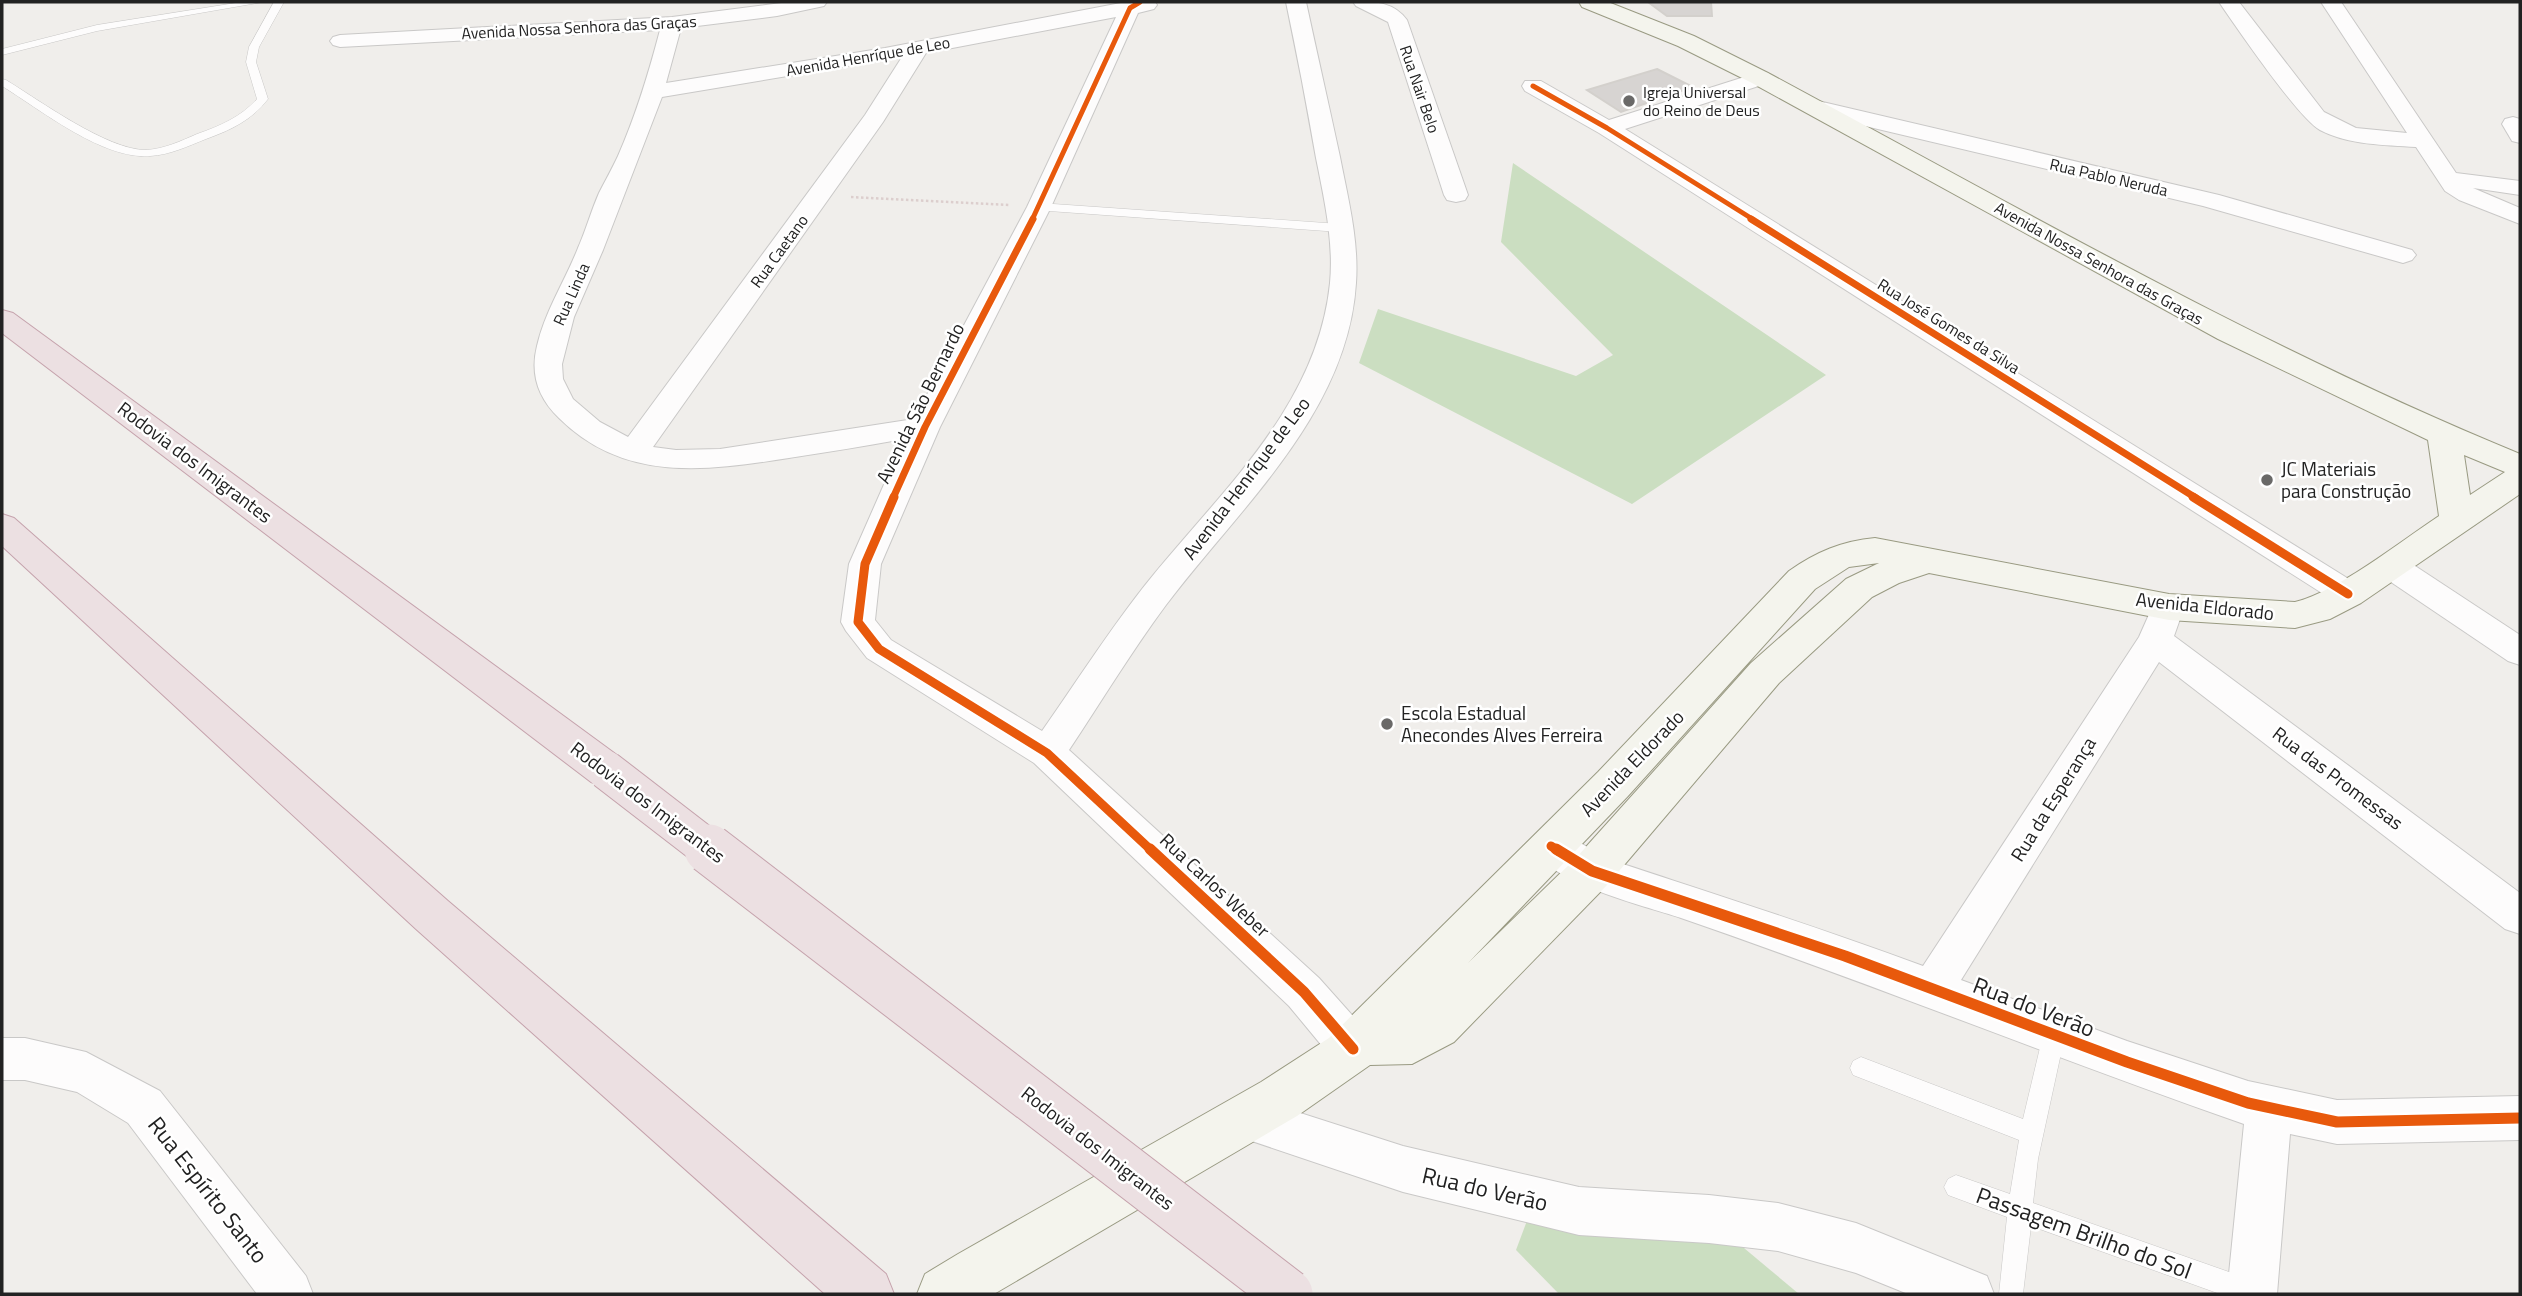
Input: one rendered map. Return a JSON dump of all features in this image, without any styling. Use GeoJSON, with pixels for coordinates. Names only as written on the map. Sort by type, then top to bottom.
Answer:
{"type":"FeatureCollection","features":[{"type":"Feature","properties":{"kind":"highway","name":"Rodovia dos Imigrantes"},"geometry":{"type":"LineString","coordinates":[[2,319],[606,770],[1288,1294]]}},
{"type":"Feature","properties":{"kind":"highway"},"geometry":{"type":"LineString","coordinates":[[2,526],[432,915],[866,1294]]}},
{"type":"Feature","properties":{"kind":"main road","name":"Avenida Nossa Senhora das Graças"},"geometry":{"type":"LineString","coordinates":[[1590,2],[1686,41],[1760,78],[2203,321],[2444,435],[2520,466]]}},
{"type":"Feature","properties":{"kind":"main road","name":"Avenida Nossa Senhora das Graças"},"geometry":{"type":"LineString","coordinates":[[1627,2],[1686,41]]}},
{"type":"Feature","properties":{"kind":"main road"},"geometry":{"type":"LineString","coordinates":[[2444,435],[2457,521]]}},
{"type":"Feature","properties":{"kind":"main road","name":"Avenida Eldorado"},"geometry":{"type":"LineString","coordinates":[[945,1294],[993,1263],[1247,1118],[1358,1045],[1551,846],[1749,664],[1859,588],[1886,574],[1931,559],[2162,623],[2295,615],[2317,610],[2348,594],[2520,478]]}},
{"type":"Feature","properties":{"kind":"main road","name":"Avenida Eldorado"},"geometry":{"type":"LineString","coordinates":[[1358,1045],[1412,1041],[1437,1026],[1592,870],[1723,724],[1749,664]]}},
{"type":"Feature","properties":{"kind":"street","name":"Avenida Nossa Senhora das Graças"},"geometry":{"type":"LineString","coordinates":[[340,41],[672,23],[777,10],[817,2]]}},
{"type":"Feature","properties":{"kind":"street","name":"Avenida Henríque de Leo"},"geometry":{"type":"LineString","coordinates":[[654,92],[918,47],[1135,5],[1165,2]]}},
{"type":"Feature","properties":{"kind":"street","name":"Avenida Henríque de Leo"},"geometry":{"type":"LineString","coordinates":[[1047,753],[1155,596],[1289,428],[1317,382],[1338,319],[1343,285],[1340,228],[1296,2]]}},
{"type":"Feature","properties":{"kind":"street","name":"Rua Nair Belo"},"geometry":{"type":"LineString","coordinates":[[1363,2],[1389,13],[1397,20],[1456,195]]}},
{"type":"Feature","properties":{"kind":"street"},"geometry":{"type":"LineString","coordinates":[[2229,2],[2316,117],[2325,125],[2365,135],[2422,141]]}},
{"type":"Feature","properties":{"kind":"street"},"geometry":{"type":"LineString","coordinates":[[2330,2],[2445,177],[2468,195],[2520,217]]}},
{"type":"Feature","properties":{"kind":"street","name":"Avenida São Bernardo"},"geometry":{"type":"LineString","coordinates":[[1047,753],[879,649],[858,622],[865,564],[925,427],[1039,207],[1135,5]]}},
{"type":"Feature","properties":{"kind":"street","name":"Rua Linda"},"geometry":{"type":"LineString","coordinates":[[672,23],[654,92],[631,153],[554,333],[549,364],[549,380],[554,395],[593,431],[653,457],[720,459],[925,427]]}},
{"type":"Feature","properties":{"kind":"street","name":"Rua Caetano"},"geometry":{"type":"LineString","coordinates":[[634,451],[875,117],[918,47]]}},
{"type":"Feature","properties":{"kind":"street"},"geometry":{"type":"LineString","coordinates":[[1606,128],[1760,78]]}},
{"type":"Feature","properties":{"kind":"street","name":"Rua José Gomes da Silva"},"geometry":{"type":"LineString","coordinates":[[1533,86],[1606,128],[2348,594]]}},
{"type":"Feature","properties":{"kind":"street","name":"Rua Pablo Neruda"},"geometry":{"type":"LineString","coordinates":[[1814,107],[2210,200],[2403,255]]}},
{"type":"Feature","properties":{"kind":"street"},"geometry":{"type":"LineString","coordinates":[[2445,177],[2520,188]]}},
{"type":"Feature","properties":{"kind":"street"},"geometry":{"type":"LineString","coordinates":[[2391,566],[2520,652]]}},
{"type":"Feature","properties":{"kind":"street","name":"Rua das Promessas"},"geometry":{"type":"LineString","coordinates":[[2162,623],[2520,916]]}},
{"type":"Feature","properties":{"kind":"street","name":"Rua da Esperança"},"geometry":{"type":"LineString","coordinates":[[1932,989],[2162,623]]}},
{"type":"Feature","properties":{"kind":"street","name":"Rua Carlos Weber"},"geometry":{"type":"LineString","coordinates":[[1047,753],[1358,1045]]}},
{"type":"Feature","properties":{"kind":"street","name":"Rua do Verão"},"geometry":{"type":"LineString","coordinates":[[1551,846],[1592,870],[1845,956],[2196,1087],[2269,1108],[2337,1122],[2520,1118]]}},
{"type":"Feature","properties":{"kind":"street","name":"Rua Espírito Santo"},"geometry":{"type":"LineString","coordinates":[[2,1059],[25,1059],[86,1073],[144,1107],[288,1294]]}},
{"type":"Feature","properties":{"kind":"street"},"geometry":{"type":"LineString","coordinates":[[2252,1294],[2269,1108]]}},
{"type":"Feature","properties":{"kind":"street","name":"Rua do Verão"},"geometry":{"type":"LineString","coordinates":[[1247,1118],[1404,1169],[1579,1211],[1709,1219],[1790,1230],[1856,1248],[1969,1294]]}},
{"type":"Feature","properties":{"kind":"lane"},"geometry":{"type":"LineString","coordinates":[[2,52],[62,34],[258,2]]}},
{"type":"Feature","properties":{"kind":"lane"},"geometry":{"type":"LineString","coordinates":[[2,82],[61,118],[120,148],[136,153],[158,153],[217,132],[252,113],[263,99],[251,62],[254,47],[279,2]]}},
{"type":"Feature","properties":{"kind":"lane"},"geometry":{"type":"LineString","coordinates":[[1039,207],[1340,228]]}},
{"type":"Feature","properties":{"kind":"lane"},"geometry":{"type":"LineString","coordinates":[[2011,1294],[2032,1134],[2054,1035]]}},
{"type":"Feature","properties":{"kind":"lane"},"geometry":{"type":"LineString","coordinates":[[1861,1068],[2032,1134]]}},
{"type":"Feature","properties":{"kind":"lane","name":"Passagem Brilho do Sol"},"geometry":{"type":"LineString","coordinates":[[1956,1187],[2252,1294]]}},
{"type":"Feature","properties":{"kind":"path"},"geometry":{"type":"LineString","coordinates":[[819,195],[1039,207]]}},
{"type":"Feature","properties":{"kind":"green space"},"geometry":{"type":"Polygon","coordinates":[[[1513,163],[1826,375],[1632,504],[1359,363],[1378,309],[1576,376],[1613,355],[1501,242],[1513,163]]]}},
{"type":"Feature","properties":{"kind":"green space"},"geometry":{"type":"Polygon","coordinates":[[[1528,1218],[1738,1243],[1799,1294],[1559,1294],[1516,1250],[1528,1218]]]}},
{"type":"Feature","properties":{"kind":"building"},"geometry":{"type":"Polygon","coordinates":[[[1648,2],[1711,2],[1712,16],[1667,16],[1648,2]]]}},
{"type":"Feature","properties":{"kind":"building","name":"Igreja Universal do Reino de Deus"},"geometry":{"type":"Polygon","coordinates":[[[1657,69],[1693,87],[1621,112],[1587,90],[1657,69]]]}},
{"type":"Feature","properties":{"kind":"cycle path"},"geometry":{"type":"LineString","coordinates":[[1140,2],[1130,8],[1039,207],[925,427],[865,564],[858,622],[879,649],[1047,753],[1304,992],[1353,1049]]}},
{"type":"Feature","properties":{"kind":"cycle path"},"geometry":{"type":"LineString","coordinates":[[1533,86],[1607,128],[2348,594]]}},
{"type":"Feature","properties":{"kind":"cycle path"},"geometry":{"type":"LineString","coordinates":[[1551,846],[1592,871],[1845,956],[2127,1062],[2248,1103],[2337,1122],[2520,1118]]}},
{"type":"Feature","properties":{"kind":"place","name":"Igreja Universal do Reino de Deus"},"geometry":{"type":"Point","coordinates":[1629,101]}},
{"type":"Feature","properties":{"kind":"place","name":"JC Materiais para Construção"},"geometry":{"type":"Point","coordinates":[2267,480]}},
{"type":"Feature","properties":{"kind":"place","name":"Escola Estadual Anecondes Alves Ferreira"},"geometry":{"type":"Point","coordinates":[1387,724]}}]}
